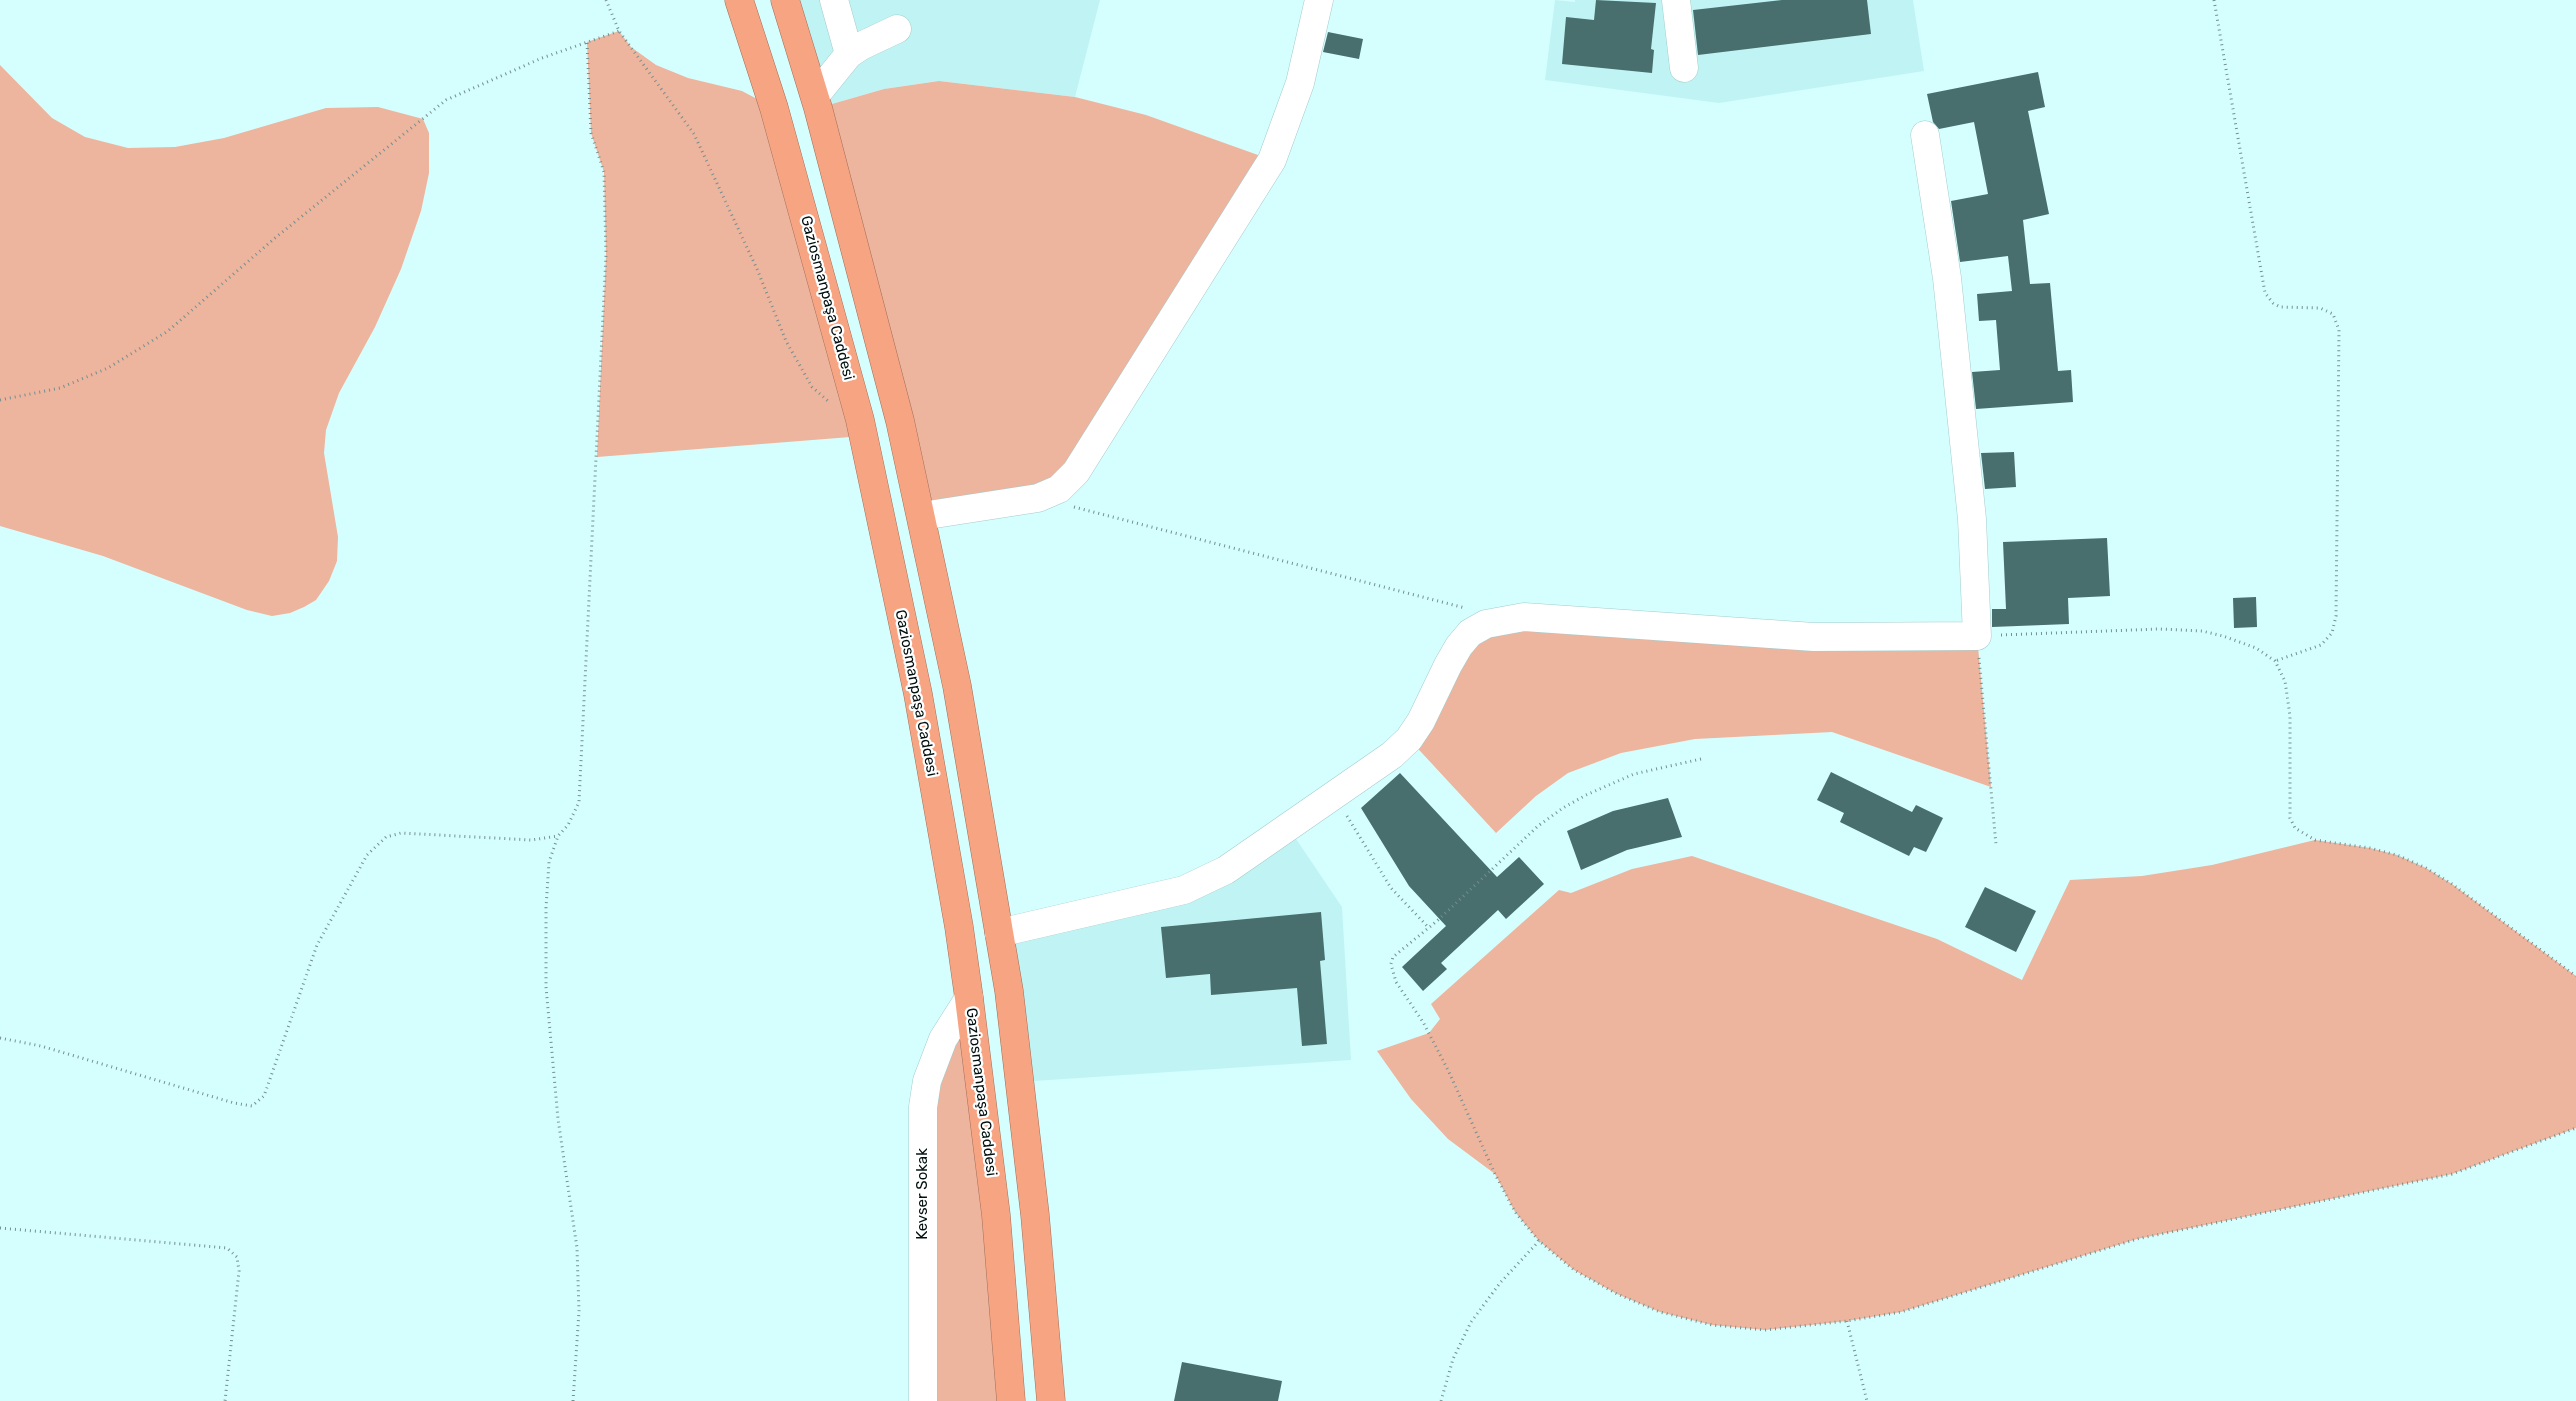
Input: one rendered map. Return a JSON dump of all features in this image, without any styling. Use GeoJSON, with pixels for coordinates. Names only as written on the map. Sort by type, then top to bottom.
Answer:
{"type":"FeatureCollection","features":[{"type":"Feature","properties":{"kind":"highway","name":"Gaziosmanpaşa Caddesi"},"geometry":{"type":"LineString","coordinates":[[739,0],[777,118],[860,420],[918,694],[959,927],[969,998],[996,1215],[1011,1401]]}},
{"type":"Feature","properties":{"kind":"highway"},"geometry":{"type":"LineString","coordinates":[[785,0],[815,96],[854,240],[922,516],[956,686],[1008,991],[1035,1215],[1051,1401]]}},
{"type":"Feature","properties":{"kind":"street"},"geometry":{"type":"LineString","coordinates":[[834,0],[849,54]]}},
{"type":"Feature","properties":{"kind":"street"},"geometry":{"type":"LineString","coordinates":[[922,516],[1038,498],[1059,489],[1076,472],[1093,448],[1272,160],[1292,111],[1319,0]]}},
{"type":"Feature","properties":{"kind":"street"},"geometry":{"type":"LineString","coordinates":[[1676,0],[1684,68]]}},
{"type":"Feature","properties":{"kind":"street"},"geometry":{"type":"LineString","coordinates":[[815,96],[849,54],[861,46],[897,29]]}},
{"type":"Feature","properties":{"kind":"street"},"geometry":{"type":"LineString","coordinates":[[999,933],[1184,890],[1226,870],[1392,755],[1409,739],[1421,721],[1448,664],[1470,633],[1486,624],[1524,617],[1814,637],[1977,636],[1972,519],[1948,278],[1925,134]]}},
{"type":"Feature","properties":{"kind":"street","name":"Kevser Sokak"},"geometry":{"type":"LineString","coordinates":[[923,1401],[924,1107],[927,1081],[943,1038],[969,998]]}},
{"type":"Feature","properties":{"kind":"path"},"geometry":{"type":"LineString","coordinates":[[606,0],[619,31],[694,134],[757,269],[786,341],[812,387],[841,412],[860,420]]}},
{"type":"Feature","properties":{"kind":"path"},"geometry":{"type":"LineString","coordinates":[[2214,0],[2265,293],[2273,303],[2280,307],[2320,308],[2333,314],[2339,330],[2336,616],[2332,633],[2321,645],[2275,661]]}},
{"type":"Feature","properties":{"kind":"path"},"geometry":{"type":"LineString","coordinates":[[0,400],[60,388],[108,368],[168,331],[275,238],[446,100],[542,58],[619,31]]}},
{"type":"Feature","properties":{"kind":"path"},"geometry":{"type":"LineString","coordinates":[[573,1401],[579,1311],[577,1248],[558,1119],[546,987],[546,908],[549,862],[558,836],[568,824],[579,802],[606,255],[604,172],[591,133],[587,42]]}},
{"type":"Feature","properties":{"kind":"path"},"geometry":{"type":"LineString","coordinates":[[1038,498],[1468,609]]}},
{"type":"Feature","properties":{"kind":"path"},"geometry":{"type":"LineString","coordinates":[[1996,844],[1977,636],[2159,629],[2202,631],[2247,643],[2275,661],[2285,681],[2290,716],[2290,818],[2295,828],[2314,840],[2370,848],[2397,855],[2426,868],[2452,884],[2576,976]]}},
{"type":"Feature","properties":{"kind":"path"},"geometry":{"type":"LineString","coordinates":[[1701,759],[1634,774],[1586,795],[1563,808],[1538,826],[1428,928],[1393,956],[1391,972],[1433,1040],[1515,1212],[1539,1241],[1574,1270],[1617,1294],[1660,1312],[1712,1325],[1765,1330],[1847,1321],[1902,1312],[2137,1239],[2452,1174],[2576,1128]]}},
{"type":"Feature","properties":{"kind":"path"},"geometry":{"type":"LineString","coordinates":[[1335,795],[1391,888],[1428,928]]}},
{"type":"Feature","properties":{"kind":"path"},"geometry":{"type":"LineString","coordinates":[[0,1038],[41,1046],[234,1103],[252,1106],[264,1096],[316,945],[367,855],[386,837],[401,833],[531,840],[558,836]]}},
{"type":"Feature","properties":{"kind":"path"},"geometry":{"type":"LineString","coordinates":[[0,1228],[227,1248],[237,1257],[239,1271],[225,1401]]}},
{"type":"Feature","properties":{"kind":"path"},"geometry":{"type":"LineString","coordinates":[[1441,1401],[1453,1359],[1471,1322],[1500,1283],[1539,1241]]}},
{"type":"Feature","properties":{"kind":"path"},"geometry":{"type":"LineString","coordinates":[[1847,1321],[1867,1401]]}},
{"type":"Feature","properties":{"kind":"shaded area"},"geometry":{"type":"Polygon","coordinates":[[[785,0],[1100,0],[1075,97],[939,81],[884,89],[818,108],[785,0]]]}},
{"type":"Feature","properties":{"kind":"shaded area"},"geometry":{"type":"Polygon","coordinates":[[[1555,0],[1575,2],[1575,0],[1913,0],[1924,71],[1719,103],[1545,80],[1555,0]]]}},
{"type":"Feature","properties":{"kind":"shaded area"},"geometry":{"type":"Polygon","coordinates":[[[619,31],[631,47],[656,65],[688,78],[742,91],[774,108],[863,436],[597,457],[606,255],[604,172],[591,133],[587,42],[619,31]]]}},
{"type":"Feature","properties":{"kind":"shaded area"},"geometry":{"type":"Polygon","coordinates":[[[0,65],[52,118],[85,137],[128,148],[175,147],[224,138],[326,108],[378,107],[423,119],[429,133],[429,173],[421,211],[401,269],[375,327],[339,393],[326,430],[324,453],[338,537],[337,561],[329,581],[316,600],[304,607],[290,613],[272,616],[247,610],[103,556],[0,526],[0,65]]]}},
{"type":"Feature","properties":{"kind":"shaded area"},"geometry":{"type":"Polygon","coordinates":[[[939,81],[1075,97],[1146,115],[1272,160],[1059,489],[922,516],[818,108],[884,89],[939,81]]]}},
{"type":"Feature","properties":{"kind":"shaded area"},"geometry":{"type":"Polygon","coordinates":[[[1486,624],[1977,636],[1991,787],[1832,732],[1695,739],[1621,753],[1568,773],[1536,796],[1496,833],[1409,739],[1486,624]]]}},
{"type":"Feature","properties":{"kind":"shaded area"},"geometry":{"type":"Polygon","coordinates":[[[1288,827],[1342,907],[1351,1060],[1019,1082],[999,933],[1184,890],[1288,827]]]}},
{"type":"Feature","properties":{"kind":"shaded area"},"geometry":{"type":"Polygon","coordinates":[[[2315,840],[2370,848],[2397,855],[2426,868],[2452,884],[2576,976],[2576,1128],[2452,1174],[2137,1239],[1901,1312],[1847,1321],[1765,1330],[1712,1325],[1660,1312],[1617,1294],[1574,1270],[1539,1241],[1515,1212],[1495,1174],[1448,1139],[1411,1099],[1377,1051],[1429,1033],[1440,1019],[1431,1004],[1559,890],[1571,893],[1632,869],[1692,856],[1937,939],[2022,980],[2070,880],[2142,876],[2212,865],[2315,840]]]}},
{"type":"Feature","properties":{"kind":"shaded area"},"geometry":{"type":"Polygon","coordinates":[[[969,998],[1011,1401],[923,1401],[923,1107],[969,998]]]}},
{"type":"Feature","properties":{"kind":"building"},"geometry":{"type":"Polygon","coordinates":[[[1596,0],[1656,3],[1651,49],[1654,50],[1652,73],[1562,64],[1566,17],[1594,20],[1596,0]]]}},
{"type":"Feature","properties":{"kind":"building"},"geometry":{"type":"Polygon","coordinates":[[[1782,0],[1867,0],[1871,34],[1698,55],[1693,10],[1782,0]]]}},
{"type":"Feature","properties":{"kind":"building"},"geometry":{"type":"Polygon","coordinates":[[[1328,32],[1363,39],[1359,59],[1323,52],[1328,32]]]}},
{"type":"Feature","properties":{"kind":"building"},"geometry":{"type":"Polygon","coordinates":[[[2038,72],[2045,107],[2028,111],[2049,214],[2023,220],[2030,284],[2050,283],[2058,371],[2071,370],[2073,402],[1976,409],[1972,372],[2000,370],[1996,320],[1979,321],[1977,294],[2012,291],[2008,256],[1960,262],[1951,201],[1988,194],[1974,122],[1939,129],[1933,122],[1927,94],[2038,72]]]}},
{"type":"Feature","properties":{"kind":"building"},"geometry":{"type":"Polygon","coordinates":[[[2014,452],[2016,487],[1985,489],[1981,453],[2014,452]]]}},
{"type":"Feature","properties":{"kind":"building"},"geometry":{"type":"Polygon","coordinates":[[[2107,538],[2110,596],[2068,598],[2069,624],[1992,627],[1992,609],[2006,609],[2003,542],[2107,538]]]}},
{"type":"Feature","properties":{"kind":"building"},"geometry":{"type":"Polygon","coordinates":[[[2256,597],[2257,627],[2234,628],[2233,598],[2256,597]]]}},
{"type":"Feature","properties":{"kind":"building"},"geometry":{"type":"Polygon","coordinates":[[[1831,772],[1912,812],[1916,805],[1943,818],[1926,852],[1914,847],[1909,856],[1840,822],[1844,813],[1817,800],[1831,772]]]}},
{"type":"Feature","properties":{"kind":"building"},"geometry":{"type":"Polygon","coordinates":[[[1400,773],[1497,877],[1519,857],[1544,884],[1506,919],[1498,910],[1441,963],[1447,969],[1423,991],[1402,967],[1446,926],[1409,886],[1361,808],[1400,773]]]}},
{"type":"Feature","properties":{"kind":"building"},"geometry":{"type":"Polygon","coordinates":[[[1668,798],[1682,837],[1627,850],[1581,870],[1567,831],[1613,811],[1668,798]]]}},
{"type":"Feature","properties":{"kind":"building"},"geometry":{"type":"Polygon","coordinates":[[[1985,887],[2036,911],[2016,952],[1965,927],[1985,887]]]}},
{"type":"Feature","properties":{"kind":"building"},"geometry":{"type":"Polygon","coordinates":[[[1321,912],[1325,960],[1320,961],[1327,1044],[1302,1046],[1297,988],[1211,995],[1210,974],[1166,978],[1161,927],[1321,912]]]}},
{"type":"Feature","properties":{"kind":"building"},"geometry":{"type":"Polygon","coordinates":[[[1182,1362],[1282,1381],[1278,1401],[1174,1401],[1182,1362]]]}}]}
